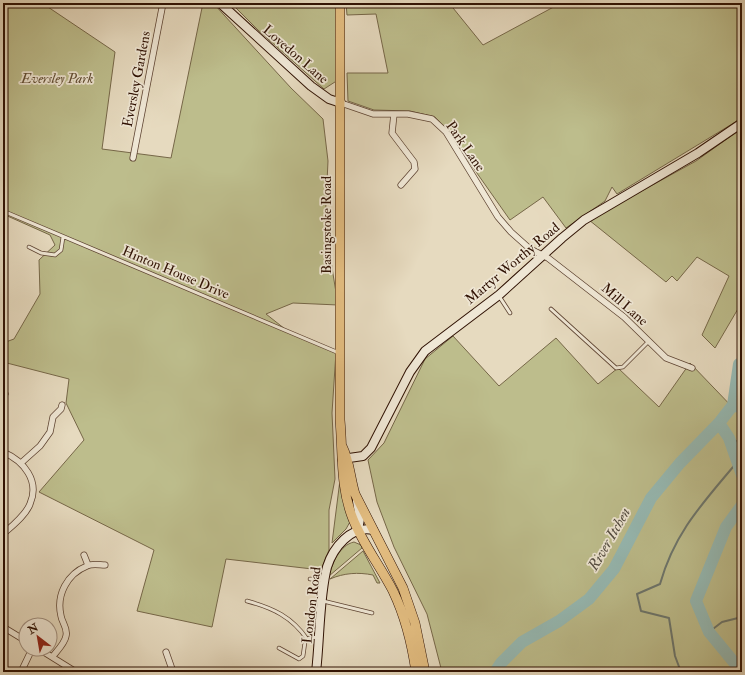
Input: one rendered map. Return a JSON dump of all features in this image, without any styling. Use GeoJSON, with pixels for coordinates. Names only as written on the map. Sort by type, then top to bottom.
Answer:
{"type":"FeatureCollection","features":[{"type":"Feature","properties":{"kind":"main road","name":"Lovedon Lane"},"geometry":{"type":"LineString","coordinates":[[220,3],[311,86],[329,99],[341,103]]}},
{"type":"Feature","properties":{"kind":"main road","name":"Basingstoke Road"},"geometry":{"type":"LineString","coordinates":[[340,3],[340,420],[346,498],[358,530],[393,592],[410,637],[416,672]]}},
{"type":"Feature","properties":{"kind":"main road","name":"Martyr Worthy Road"},"geometry":{"type":"LineString","coordinates":[[344,458],[363,456],[372,448],[410,372],[425,351],[499,295],[584,220],[692,157],[742,124]]}},
{"type":"Feature","properties":{"kind":"main road","name":"Basingstoke Road"},"geometry":{"type":"LineString","coordinates":[[344,458],[357,498],[403,588],[415,624],[425,672]]}},
{"type":"Feature","properties":{"kind":"main road"},"geometry":{"type":"LineString","coordinates":[[357,498],[360,519],[358,530],[363,528],[373,530]]}},
{"type":"Feature","properties":{"kind":"main road","name":"London Road"},"geometry":{"type":"LineString","coordinates":[[316,672],[322,601],[328,566],[337,547],[349,535],[358,530]]}},
{"type":"Feature","properties":{"kind":"street","name":"Eversley Gardens"},"geometry":{"type":"LineString","coordinates":[[133,158],[163,4],[154,3]]}},
{"type":"Feature","properties":{"kind":"street","name":"Park Lane"},"geometry":{"type":"LineString","coordinates":[[341,103],[373,114],[408,114],[432,119],[446,132],[498,217],[511,232],[530,249],[542,256]]}},
{"type":"Feature","properties":{"kind":"street"},"geometry":{"type":"LineString","coordinates":[[394,114],[392,133],[414,162],[414,169],[401,185]]}},
{"type":"Feature","properties":{"kind":"street","name":"Mill Lane"},"geometry":{"type":"LineString","coordinates":[[542,256],[548,258],[583,284],[624,317],[666,358],[692,368]]}},
{"type":"Feature","properties":{"kind":"street"},"geometry":{"type":"LineString","coordinates":[[21,463],[40,446],[47,437],[50,432],[53,416],[61,409],[62,405]]}},
{"type":"Feature","properties":{"kind":"street"},"geometry":{"type":"LineString","coordinates":[[3,452],[21,463],[31,477],[34,492],[30,505],[3,534]]}},
{"type":"Feature","properties":{"kind":"street"},"geometry":{"type":"LineString","coordinates":[[84,555],[88,565]]}},
{"type":"Feature","properties":{"kind":"street"},"geometry":{"type":"LineString","coordinates":[[58,649],[66,637],[66,629],[60,610],[61,595],[64,587],[76,572],[88,565],[105,565]]}},
{"type":"Feature","properties":{"kind":"street"},"geometry":{"type":"LineString","coordinates":[[3,628],[18,636]]}},
{"type":"Feature","properties":{"kind":"street"},"geometry":{"type":"LineString","coordinates":[[166,652],[173,672]]}},
{"type":"Feature","properties":{"kind":"street"},"geometry":{"type":"LineString","coordinates":[[21,672],[28,657]]}},
{"type":"Feature","properties":{"kind":"street"},"geometry":{"type":"LineString","coordinates":[[54,657],[76,672]]}},
{"type":"Feature","properties":{"kind":"lane","name":"Hinton House Drive"},"geometry":{"type":"LineString","coordinates":[[3,212],[340,353]]}},
{"type":"Feature","properties":{"kind":"lane"},"geometry":{"type":"LineString","coordinates":[[29,247],[42,253],[54,255],[61,250],[63,237]]}},
{"type":"Feature","properties":{"kind":"lane"},"geometry":{"type":"LineString","coordinates":[[499,295],[510,313]]}},
{"type":"Feature","properties":{"kind":"lane"},"geometry":{"type":"LineString","coordinates":[[551,309],[616,368],[623,368],[649,341]]}},
{"type":"Feature","properties":{"kind":"lane"},"geometry":{"type":"LineString","coordinates":[[310,579],[325,581]]}},
{"type":"Feature","properties":{"kind":"lane"},"geometry":{"type":"LineString","coordinates":[[247,601],[265,605],[280,612],[291,620],[307,639]]}},
{"type":"Feature","properties":{"kind":"lane"},"geometry":{"type":"LineString","coordinates":[[322,601],[372,613]]}},
{"type":"Feature","properties":{"kind":"lane"},"geometry":{"type":"LineString","coordinates":[[307,639],[319,638]]}},
{"type":"Feature","properties":{"kind":"lane"},"geometry":{"type":"LineString","coordinates":[[279,648],[299,659],[303,656],[304,646],[307,639]]}},
{"type":"Feature","properties":{"kind":"green space","name":"Eversley Park"},"geometry":{"type":"Polygon","coordinates":[[[3,3],[42,3],[115,52],[102,149],[171,158],[203,3],[213,3],[291,88],[323,119],[328,161],[325,224],[338,305],[293,303],[266,314],[285,329],[336,352],[332,413],[335,479],[329,510],[329,550],[321,570],[226,559],[212,627],[137,611],[154,550],[39,492],[84,440],[66,403],[69,379],[3,362],[3,343],[14,339],[40,294],[39,260],[55,245],[50,235],[3,214],[3,3]]]}},
{"type":"Feature","properties":{"kind":"green space"},"geometry":{"type":"Polygon","coordinates":[[[231,3],[336,3],[338,80],[324,89],[258,30],[231,3]]]}},
{"type":"Feature","properties":{"kind":"green space"},"geometry":{"type":"Polygon","coordinates":[[[346,3],[449,3],[483,45],[561,3],[742,3],[742,118],[617,194],[612,187],[605,201],[566,228],[543,197],[510,220],[448,132],[435,117],[410,111],[374,110],[348,101],[347,73],[388,73],[376,14],[347,15],[346,3]]]}},
{"type":"Feature","properties":{"kind":"green space"},"geometry":{"type":"Polygon","coordinates":[[[742,128],[742,302],[715,348],[702,335],[729,276],[697,257],[677,281],[672,276],[666,282],[589,220],[696,161],[742,128]]]}},
{"type":"Feature","properties":{"kind":"green space"},"geometry":{"type":"Polygon","coordinates":[[[453,336],[499,386],[556,338],[598,384],[618,368],[659,407],[690,363],[742,416],[742,672],[442,672],[427,614],[394,547],[377,502],[368,460],[384,443],[425,359],[453,336]]]}},
{"type":"Feature","properties":{"kind":"green space"},"geometry":{"type":"Polygon","coordinates":[[[340,480],[351,520],[346,529],[332,543],[340,480]]]}},
{"type":"Feature","properties":{"kind":"green space"},"geometry":{"type":"Polygon","coordinates":[[[354,542],[361,545],[362,548],[329,576],[337,555],[345,547],[354,542]]]}},
{"type":"Feature","properties":{"kind":"green space"},"geometry":{"type":"Polygon","coordinates":[[[363,551],[380,583],[377,583],[373,575],[362,574],[346,574],[330,579],[363,551]]]}},
{"type":"Feature","properties":{"kind":"waterway"},"geometry":{"type":"LineString","coordinates":[[733,405],[739,364]]}},
{"type":"Feature","properties":{"kind":"waterway","name":"River Itchen"},"geometry":{"type":"LineString","coordinates":[[495,672],[501,663],[522,642],[559,621],[589,599],[614,569],[651,498],[680,463],[719,423],[733,405],[742,408]]}},
{"type":"Feature","properties":{"kind":"waterway","name":"River Itchen"},"geometry":{"type":"LineString","coordinates":[[719,423],[729,438],[742,475]]}},
{"type":"Feature","properties":{"kind":"waterway"},"geometry":{"type":"LineString","coordinates":[[729,438],[742,444]]}},
{"type":"Feature","properties":{"kind":"waterway"},"geometry":{"type":"LineString","coordinates":[[681,672],[675,656],[669,618],[641,611],[637,594],[660,584],[666,565],[682,533],[702,504],[738,461]]}},
{"type":"Feature","properties":{"kind":"waterway","name":"River Itchen"},"geometry":{"type":"LineString","coordinates":[[742,505],[726,527],[696,601],[709,632],[742,672]]}},
{"type":"Feature","properties":{"kind":"waterway"},"geometry":{"type":"LineString","coordinates":[[709,632],[722,622],[742,617]]}}]}
